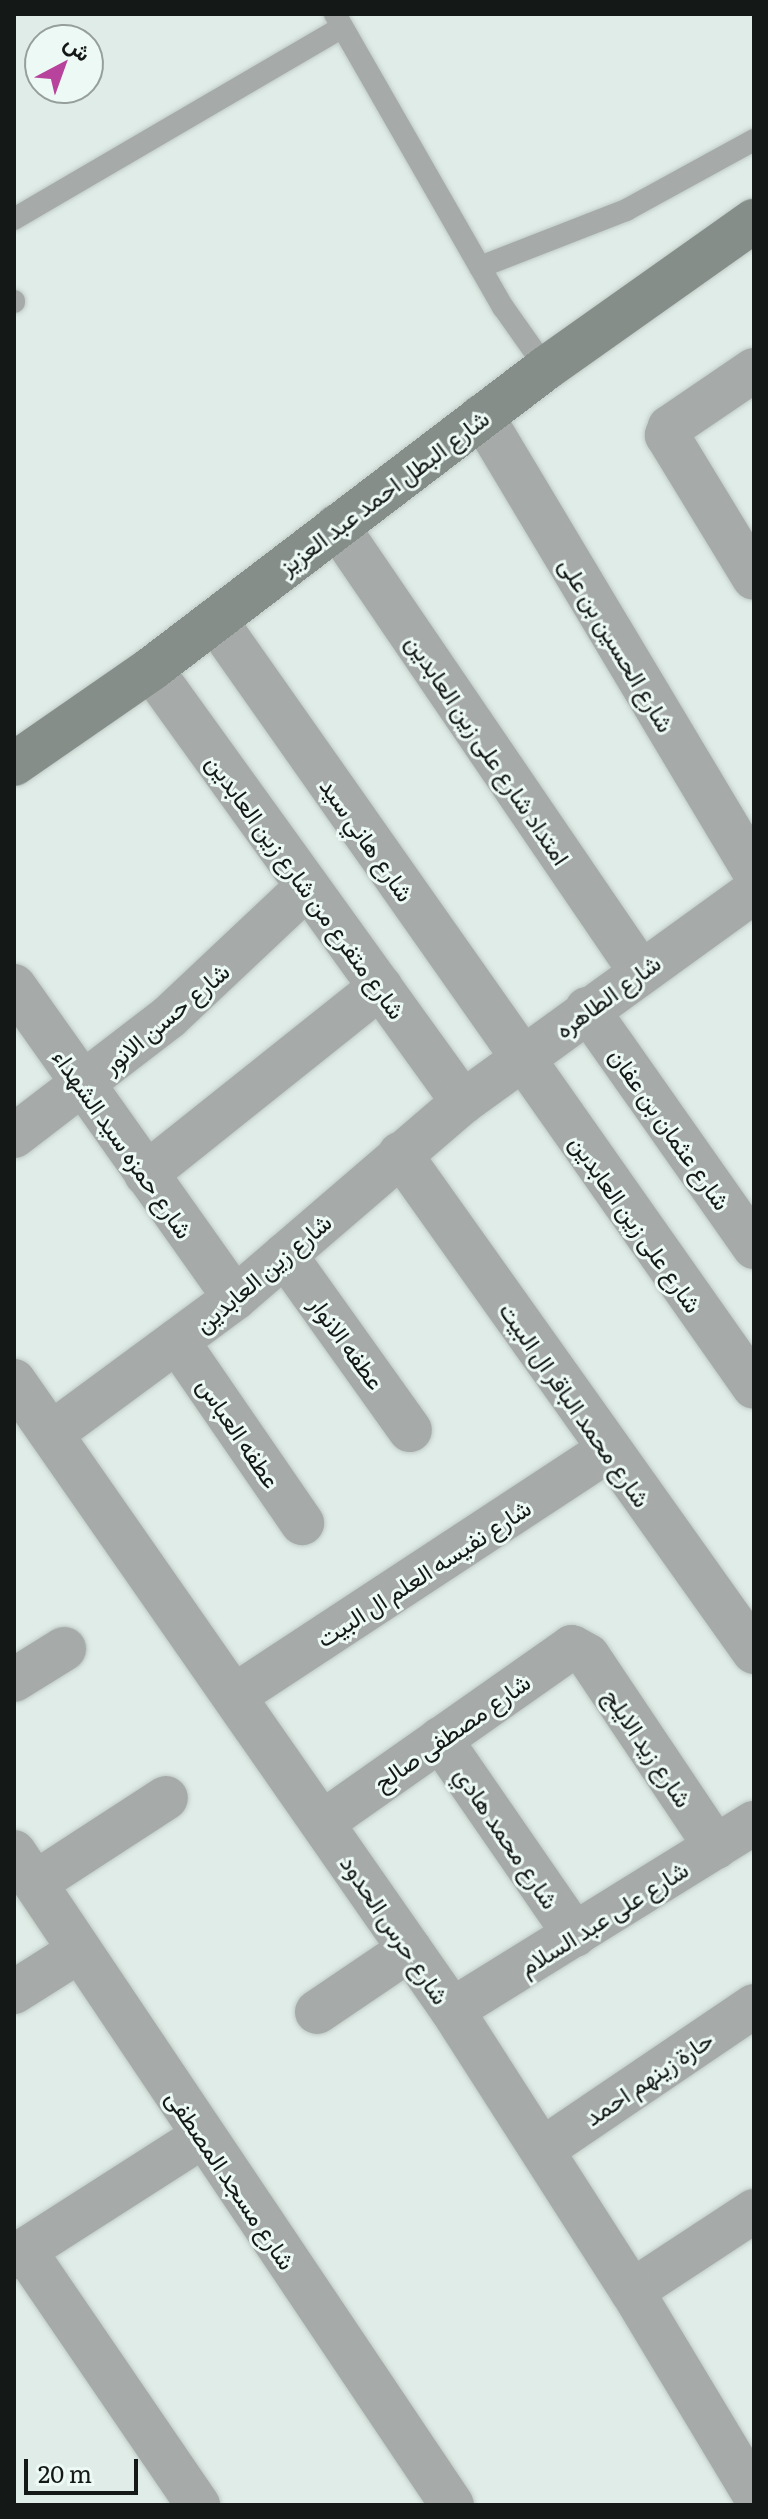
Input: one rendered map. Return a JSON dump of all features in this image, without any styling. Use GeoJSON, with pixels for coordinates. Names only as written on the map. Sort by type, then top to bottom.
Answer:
{"type":"FeatureCollection","features":[{"type":"Feature","properties":{"kind":"main road","name":"شارع البطل احمد عبد العزيز"},"geometry":{"type":"LineString","coordinates":[[14,764],[151,669],[546,368],[750,236]]}},
{"type":"Feature","properties":{"kind":"street"},"geometry":{"type":"LineString","coordinates":[[754,370],[670,427],[667,435],[754,578]]}},
{"type":"Feature","properties":{"kind":"street","name":"شارع الحسين بن على"},"geometry":{"type":"LineString","coordinates":[[482,416],[750,897]]}},
{"type":"Feature","properties":{"kind":"street","name":"امتداد شارع على زين العابدين"},"geometry":{"type":"LineString","coordinates":[[337,526],[640,971]]}},
{"type":"Feature","properties":{"kind":"street","name":"شارع هاني سيد"},"geometry":{"type":"LineString","coordinates":[[215,620],[521,1059]]}},
{"type":"Feature","properties":{"kind":"street","name":"شارع متفرع من شارع زين العابدين"},"geometry":{"type":"LineString","coordinates":[[151,669],[463,1102]]}},
{"type":"Feature","properties":{"kind":"street","name":"شارع حسن الانور"},"geometry":{"type":"LineString","coordinates":[[14,1136],[169,1017],[307,887]]}},
{"type":"Feature","properties":{"kind":"street","name":"شارع الطاهره"},"geometry":{"type":"LineString","coordinates":[[463,1102],[640,971],[750,897]]}},
{"type":"Feature","properties":{"kind":"street","name":"شارع حمزه سيد الشهداء"},"geometry":{"type":"LineString","coordinates":[[14,986],[235,1298]]}},
{"type":"Feature","properties":{"kind":"street"},"geometry":{"type":"LineString","coordinates":[[146,1174],[380,987]]}},
{"type":"Feature","properties":{"kind":"street","name":"شارع عثمان بن عفان"},"geometry":{"type":"LineString","coordinates":[[587,1009],[752,1240]]}},
{"type":"Feature","properties":{"kind":"street","name":"شارع على زين العابدين"},"geometry":{"type":"LineString","coordinates":[[521,1059],[754,1387]]}},
{"type":"Feature","properties":{"kind":"street","name":"شارع زين العابدين"},"geometry":{"type":"LineString","coordinates":[[52,1433],[235,1298],[463,1102]]}},
{"type":"Feature","properties":{"kind":"street","name":"شارع محمد الباقر ال البيت"},"geometry":{"type":"LineString","coordinates":[[400,1154],[754,1652]]}},
{"type":"Feature","properties":{"kind":"street","name":"عطفه الانوار"},"geometry":{"type":"LineString","coordinates":[[285,1255],[410,1430]]}},
{"type":"Feature","properties":{"kind":"street","name":"عطفه العباس"},"geometry":{"type":"LineString","coordinates":[[177,1341],[302,1523]]}},
{"type":"Feature","properties":{"kind":"street","name":"شارع حرس الحدود"},"geometry":{"type":"LineString","coordinates":[[14,1382],[237,1694],[452,2010],[632,2291],[754,2494]]}},
{"type":"Feature","properties":{"kind":"street","name":"شارع نفيسه العلم ال البيت"},"geometry":{"type":"LineString","coordinates":[[237,1694],[609,1450]]}},
{"type":"Feature","properties":{"kind":"street"},"geometry":{"type":"LineString","coordinates":[[14,1680],[64,1649]]}},
{"type":"Feature","properties":{"kind":"street","name":"شارع مصطفى صالح"},"geometry":{"type":"LineString","coordinates":[[323,1822],[564,1650],[581,1649]]}},
{"type":"Feature","properties":{"kind":"street","name":"شارع زيد الايلج"},"geometry":{"type":"LineString","coordinates":[[581,1649],[716,1847]]}},
{"type":"Feature","properties":{"kind":"street","name":"شارع محمد هادي"},"geometry":{"type":"LineString","coordinates":[[440,1739],[575,1935]]}},
{"type":"Feature","properties":{"kind":"street"},"geometry":{"type":"LineString","coordinates":[[24,1867],[166,1798]]}},
{"type":"Feature","properties":{"kind":"street","name":"شارع على عبد السلام"},"geometry":{"type":"LineString","coordinates":[[452,2010],[754,1823]]}},
{"type":"Feature","properties":{"kind":"street","name":"شارع مسجد المصطفى"},"geometry":{"type":"LineString","coordinates":[[24,1867],[452,2505]]}},
{"type":"Feature","properties":{"kind":"street"},"geometry":{"type":"LineString","coordinates":[[317,2012],[410,1949]]}},
{"type":"Feature","properties":{"kind":"street"},"geometry":{"type":"LineString","coordinates":[[14,1992],[79,1951]]}},
{"type":"Feature","properties":{"kind":"street","name":"حارة زينهم احمد"},"geometry":{"type":"LineString","coordinates":[[543,2149],[754,2006]]}},
{"type":"Feature","properties":{"kind":"street"},"geometry":{"type":"LineString","coordinates":[[198,2505],[19,2253],[203,2136]]}},
{"type":"Feature","properties":{"kind":"street"},"geometry":{"type":"LineString","coordinates":[[632,2291],[754,2211]]}},
{"type":"Feature","properties":{"kind":"lane"},"geometry":{"type":"LineString","coordinates":[[14,219],[338,20],[480,267],[546,368]]}},
{"type":"Feature","properties":{"kind":"lane"},"geometry":{"type":"LineString","coordinates":[[480,267],[626,210],[754,140]]}}]}
